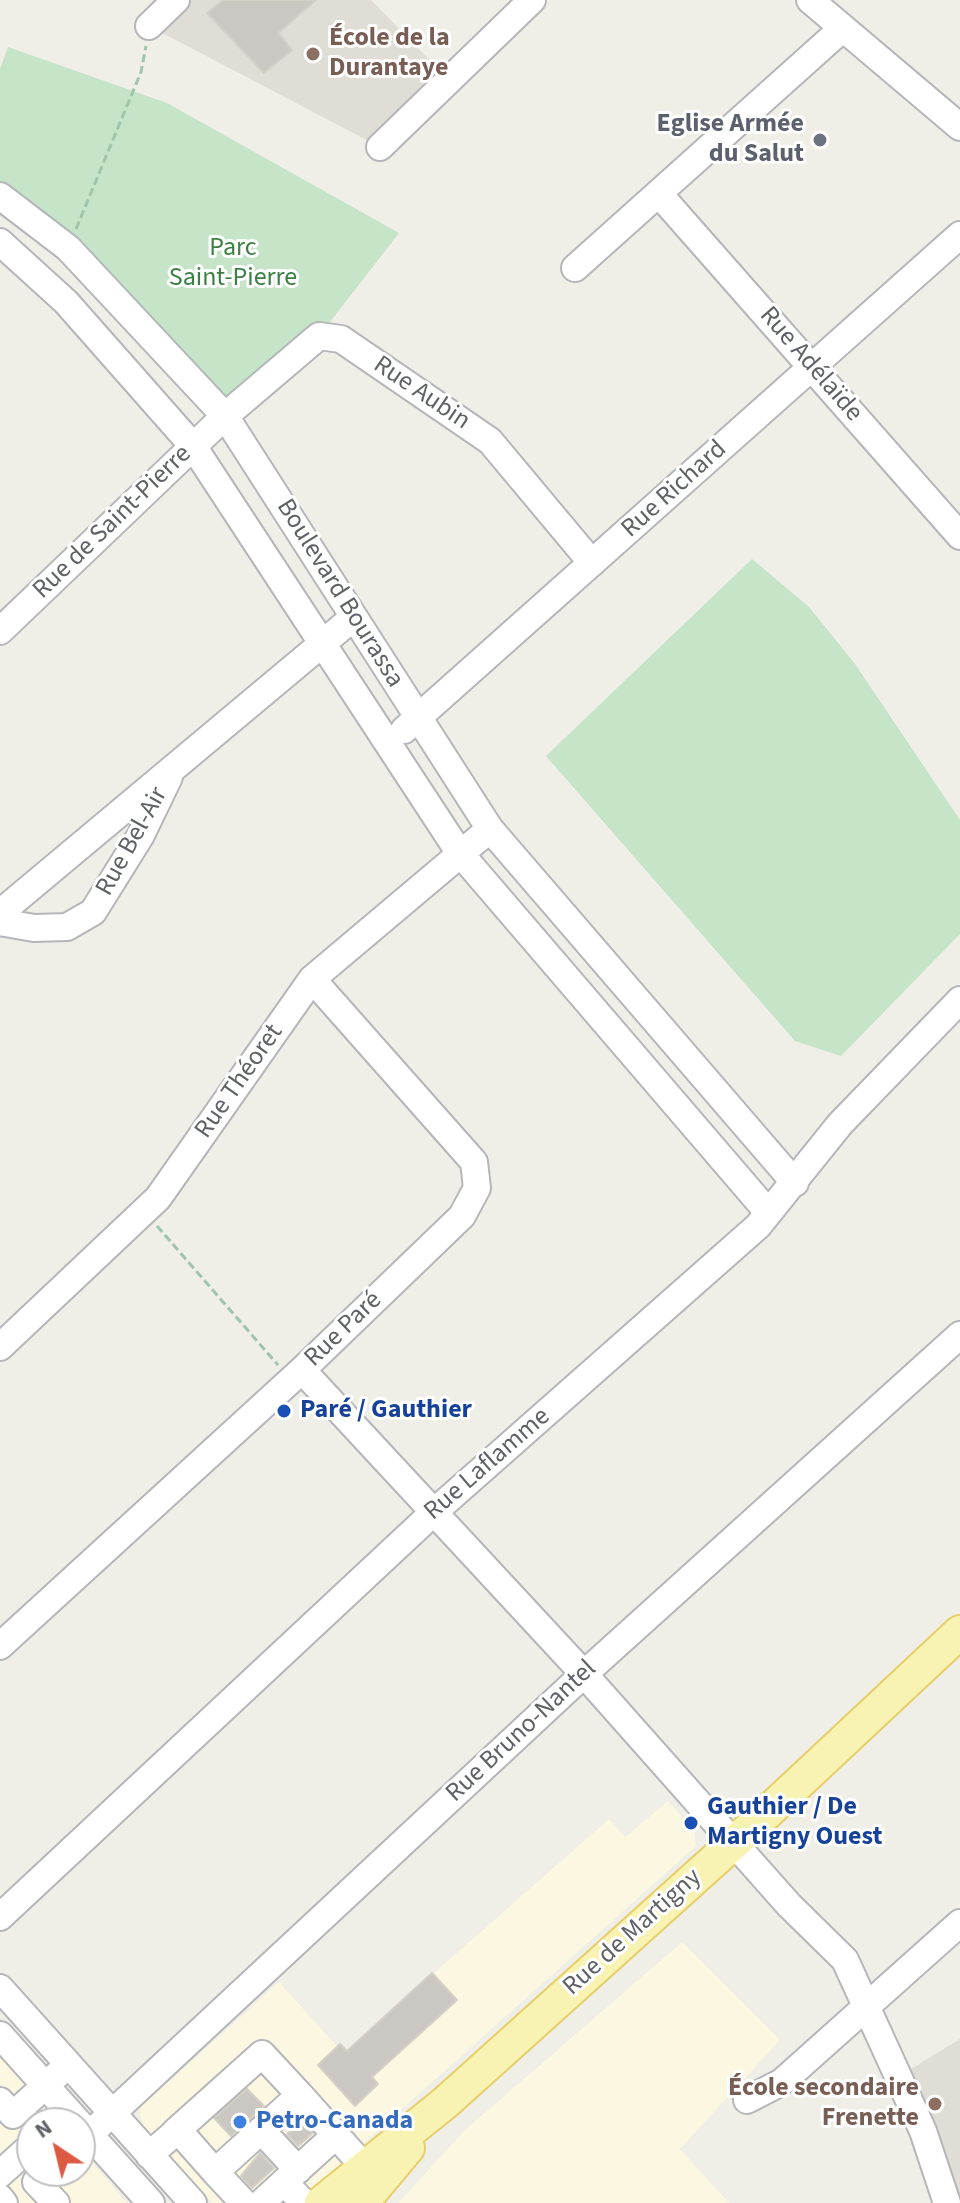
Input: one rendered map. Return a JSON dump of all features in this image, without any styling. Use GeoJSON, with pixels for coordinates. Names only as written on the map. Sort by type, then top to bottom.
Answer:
{"type":"FeatureCollection","features":[{"type":"Feature","properties":{"kind":"main road","name":"Rue de Martigny"},"geometry":{"type":"LineString","coordinates":[[321,2203],[368,2184],[446,2102],[733,1844],[960,1632]]}},
{"type":"Feature","properties":{"kind":"street"},"geometry":{"type":"LineString","coordinates":[[149,26],[176,0]]}},
{"type":"Feature","properties":{"kind":"street"},"geometry":{"type":"LineString","coordinates":[[380,147],[532,0]]}},
{"type":"Feature","properties":{"kind":"street"},"geometry":{"type":"LineString","coordinates":[[810,0],[960,127]]}},
{"type":"Feature","properties":{"kind":"street"},"geometry":{"type":"LineString","coordinates":[[575,268],[843,28]]}},
{"type":"Feature","properties":{"kind":"street","name":"Rue Adélaïde"},"geometry":{"type":"LineString","coordinates":[[659,194],[960,536]]}},
{"type":"Feature","properties":{"kind":"street","name":"Boulevard Bourassa"},"geometry":{"type":"LineString","coordinates":[[0,196],[68,248],[225,416],[490,829],[795,1183]]}},
{"type":"Feature","properties":{"kind":"street","name":"Rue Richard"},"geometry":{"type":"LineString","coordinates":[[389,744],[960,235]]}},
{"type":"Feature","properties":{"kind":"street","name":"Boulevard Bourassa"},"geometry":{"type":"LineString","coordinates":[[0,242],[66,302],[193,446],[460,854],[767,1211]]}},
{"type":"Feature","properties":{"kind":"street"},"geometry":{"type":"LineString","coordinates":[[66,302],[94,274]]}},
{"type":"Feature","properties":{"kind":"street","name":"Rue Aubin"},"geometry":{"type":"LineString","coordinates":[[225,416],[300,349],[319,336],[341,339],[490,441],[592,563]]}},
{"type":"Feature","properties":{"kind":"street","name":"Rue de Saint-Pierre"},"geometry":{"type":"LineString","coordinates":[[0,631],[225,416]]}},
{"type":"Feature","properties":{"kind":"street","name":"Rue Bel-Air"},"geometry":{"type":"LineString","coordinates":[[0,913],[354,617]]}},
{"type":"Feature","properties":{"kind":"street","name":"Rue Bel-Air"},"geometry":{"type":"LineString","coordinates":[[0,922],[34,928],[67,927],[93,912],[141,835],[172,770]]}},
{"type":"Feature","properties":{"kind":"street","name":"Rue Théoret"},"geometry":{"type":"LineString","coordinates":[[3,1340],[158,1198],[312,979],[490,829]]}},
{"type":"Feature","properties":{"kind":"street"},"geometry":{"type":"LineString","coordinates":[[542,950],[572,924]]}},
{"type":"Feature","properties":{"kind":"street","name":"Rue Paré"},"geometry":{"type":"LineString","coordinates":[[0,1646],[297,1375],[462,1216],[477,1188],[474,1162],[312,979]]}},
{"type":"Feature","properties":{"kind":"street","name":"Rue Laflamme"},"geometry":{"type":"LineString","coordinates":[[0,1917],[434,1512],[758,1226],[840,1124],[960,1000]]}},
{"type":"Feature","properties":{"kind":"street","name":"Rue Bruno-Nantel"},"geometry":{"type":"LineString","coordinates":[[96,2122],[111,2113],[584,1674],[960,1335]]}},
{"type":"Feature","properties":{"kind":"street"},"geometry":{"type":"LineString","coordinates":[[297,1375],[434,1512],[584,1674],[733,1844],[845,1960],[923,2131],[947,2203]]}},
{"type":"Feature","properties":{"kind":"street"},"geometry":{"type":"LineString","coordinates":[[747,2100],[782,2082],[960,1923]]}},
{"type":"Feature","properties":{"kind":"street"},"geometry":{"type":"LineString","coordinates":[[0,1988],[193,2203]]}},
{"type":"Feature","properties":{"kind":"street"},"geometry":{"type":"LineString","coordinates":[[0,2035],[63,2107]]}},
{"type":"Feature","properties":{"kind":"street"},"geometry":{"type":"LineString","coordinates":[[149,2155],[262,2054],[336,2135],[368,2184]]}},
{"type":"Feature","properties":{"kind":"street"},"geometry":{"type":"LineString","coordinates":[[4,2114],[68,2065]]}},
{"type":"Feature","properties":{"kind":"street"},"geometry":{"type":"LineString","coordinates":[[215,2172],[300,2095]]}},
{"type":"Feature","properties":{"kind":"street"},"geometry":{"type":"LineString","coordinates":[[175,2132],[178,2130],[244,2203]]}},
{"type":"Feature","properties":{"kind":"street"},"geometry":{"type":"LineString","coordinates":[[261,2130],[291,2176],[304,2203]]}},
{"type":"Feature","properties":{"kind":"street"},"geometry":{"type":"LineString","coordinates":[[261,2203],[336,2135]]}},
{"type":"Feature","properties":{"kind":"street"},"geometry":{"type":"LineString","coordinates":[[96,2146],[151,2203]]}},
{"type":"Feature","properties":{"kind":"street"},"geometry":{"type":"LineString","coordinates":[[0,2174],[16,2160]]}},
{"type":"Feature","properties":{"kind":"street"},"geometry":{"type":"LineString","coordinates":[[0,2198],[4,2203]]}},
{"type":"Feature","properties":{"kind":"path"},"geometry":{"type":"LineString","coordinates":[[68,248],[141,72],[149,26]]}},
{"type":"Feature","properties":{"kind":"path"},"geometry":{"type":"LineString","coordinates":[[144,1212],[297,1375]]}},
{"type":"Feature","properties":{"kind":"shaded area","name":"École de la Durantaye"},"geometry":{"type":"Polygon","coordinates":[[[176,0],[371,0],[450,81],[380,147],[149,26],[176,0]]]}},
{"type":"Feature","properties":{"kind":"shaded area"},"geometry":{"type":"Polygon","coordinates":[[[668,1801],[694,1830],[696,1846],[297,2203],[212,2203],[142,2126],[140,2108],[279,1982],[343,2053],[609,1819],[625,1837],[668,1801]]]}},
{"type":"Feature","properties":{"kind":"shaded area"},"geometry":{"type":"Polygon","coordinates":[[[682,1942],[780,2040],[680,2149],[729,2203],[398,2203],[465,2130],[682,1942]]]}},
{"type":"Feature","properties":{"kind":"shaded area","name":"École secondaire Frenette"},"geometry":{"type":"Polygon","coordinates":[[[960,2039],[960,2203],[947,2203],[898,2077],[960,2039]]]}},
{"type":"Feature","properties":{"kind":"shaded area"},"geometry":{"type":"Polygon","coordinates":[[[0,2055],[45,2107],[16,2107],[16,2187],[96,2187],[96,2167],[127,2203],[0,2203],[0,2055]]]}},
{"type":"Feature","properties":{"kind":"green space","name":"Parc Saint-Pierre"},"geometry":{"type":"Polygon","coordinates":[[[8,47],[167,103],[399,233],[319,336],[225,416],[0,196],[0,69],[8,47]]]}},
{"type":"Feature","properties":{"kind":"green space"},"geometry":{"type":"Polygon","coordinates":[[[752,559],[809,607],[855,664],[960,820],[960,934],[841,1056],[795,1041],[546,756],[752,559]]]}},
{"type":"Feature","properties":{"kind":"building"},"geometry":{"type":"Polygon","coordinates":[[[223,0],[316,0],[278,33],[292,50],[264,73],[207,13],[223,0]]]}},
{"type":"Feature","properties":{"kind":"building"},"geometry":{"type":"Polygon","coordinates":[[[432,1973],[457,2000],[372,2077],[378,2084],[355,2106],[318,2065],[340,2044],[347,2051],[432,1973]]]}},
{"type":"Feature","properties":{"kind":"building"},"geometry":{"type":"Polygon","coordinates":[[[247,2089],[264,2106],[231,2136],[214,2118],[247,2089]]]}},
{"type":"Feature","properties":{"kind":"building"},"geometry":{"type":"Polygon","coordinates":[[[302,2121],[313,2133],[298,2146],[287,2134],[302,2121]]]}},
{"type":"Feature","properties":{"kind":"building"},"geometry":{"type":"Polygon","coordinates":[[[260,2153],[274,2168],[252,2188],[241,2176],[260,2153]]]}},
{"type":"Feature","properties":{"kind":"place","name":"École de la Durantaye"},"geometry":{"type":"Point","coordinates":[313,54]}},
{"type":"Feature","properties":{"kind":"place","name":"Eglise Armée du Salut"},"geometry":{"type":"Point","coordinates":[820,140]}},
{"type":"Feature","properties":{"kind":"place","name":"Paré / Gauthier"},"geometry":{"type":"Point","coordinates":[284,1411]}},
{"type":"Feature","properties":{"kind":"place","name":"Gauthier / De Martigny Ouest"},"geometry":{"type":"Point","coordinates":[691,1823]}},
{"type":"Feature","properties":{"kind":"place","name":"École secondaire Frenette"},"geometry":{"type":"Point","coordinates":[935,2104]}},
{"type":"Feature","properties":{"kind":"place","name":"Petro-Canada"},"geometry":{"type":"Point","coordinates":[240,2122]}}]}
